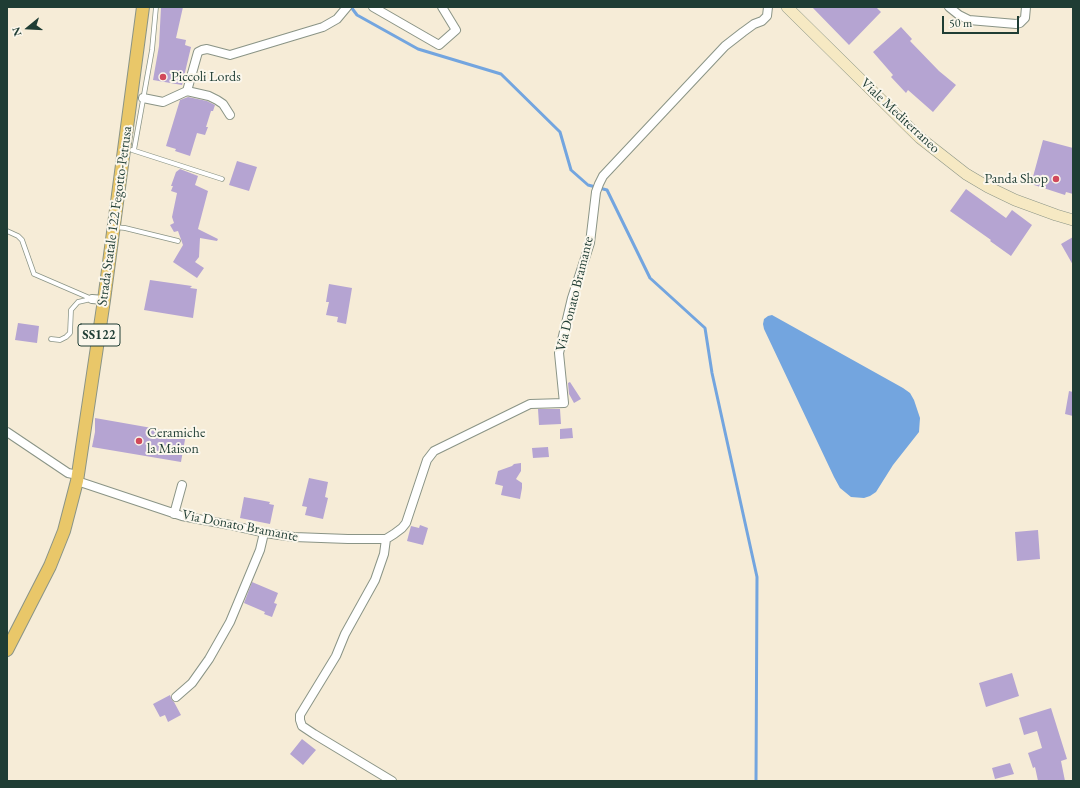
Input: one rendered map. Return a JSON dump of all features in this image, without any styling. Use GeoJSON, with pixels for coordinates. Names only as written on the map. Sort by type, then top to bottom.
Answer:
{"type":"FeatureCollection","features":[{"type":"Feature","properties":{"kind":"main road","name":"Strada Statale 122 Fegotto-Petrusa"},"geometry":{"type":"LineString","coordinates":[[7,650],[50,566],[64,531],[77,478],[114,227],[129,150],[143,7]]}},
{"type":"Feature","properties":{"kind":"street"},"geometry":{"type":"LineString","coordinates":[[187,91],[198,52],[207,49],[230,55],[323,28],[337,19],[347,7]]}},
{"type":"Feature","properties":{"kind":"street"},"geometry":{"type":"LineString","coordinates":[[373,7],[439,45],[456,30],[442,7]]}},
{"type":"Feature","properties":{"kind":"street","name":"Via Donato Bramante"},"geometry":{"type":"LineString","coordinates":[[7,432],[77,478],[174,514],[294,538],[386,539],[402,528],[406,523],[427,460],[434,451],[530,404],[564,403],[559,353],[572,298],[590,243],[596,192],[603,176],[725,46],[767,16],[768,7]]}},
{"type":"Feature","properties":{"kind":"street","name":"Viale Mediterraneo"},"geometry":{"type":"LineString","coordinates":[[787,7],[920,138],[966,174],[1015,200],[1073,220]]}},
{"type":"Feature","properties":{"kind":"street"},"geometry":{"type":"LineString","coordinates":[[949,7],[958,15],[969,20],[1016,24],[1020,23],[1025,18],[1026,7]]}},
{"type":"Feature","properties":{"kind":"street"},"geometry":{"type":"LineString","coordinates":[[143,98],[163,102],[187,91],[209,96],[217,100],[224,104],[230,115]]}},
{"type":"Feature","properties":{"kind":"street"},"geometry":{"type":"LineString","coordinates":[[92,299],[104,300]]}},
{"type":"Feature","properties":{"kind":"street"},"geometry":{"type":"LineString","coordinates":[[174,514],[182,485]]}},
{"type":"Feature","properties":{"kind":"street"},"geometry":{"type":"LineString","coordinates":[[176,696],[192,683],[209,659],[230,622],[260,550],[264,533]]}},
{"type":"Feature","properties":{"kind":"street"},"geometry":{"type":"LineString","coordinates":[[386,539],[384,554],[375,580],[345,634],[336,656],[300,715],[300,720],[302,726],[314,734],[392,781]]}},
{"type":"Feature","properties":{"kind":"lane"},"geometry":{"type":"LineString","coordinates":[[156,7],[152,50],[143,98],[129,150],[222,179]]}},
{"type":"Feature","properties":{"kind":"lane"},"geometry":{"type":"LineString","coordinates":[[114,227],[125,228],[178,241]]}},
{"type":"Feature","properties":{"kind":"lane"},"geometry":{"type":"LineString","coordinates":[[7,231],[18,236],[22,240],[34,274],[92,299]]}},
{"type":"Feature","properties":{"kind":"lane"},"geometry":{"type":"LineString","coordinates":[[51,339],[60,340],[66,337],[70,333],[71,310],[78,302],[92,299]]}},
{"type":"Feature","properties":{"kind":"water"},"geometry":{"type":"Polygon","coordinates":[[[772,315],[903,388],[910,393],[914,400],[920,418],[919,432],[893,465],[876,492],[870,496],[864,498],[851,497],[840,488],[834,477],[764,329],[764,319],[772,315]]]}},
{"type":"Feature","properties":{"kind":"building"},"geometry":{"type":"Polygon","coordinates":[[[161,7],[183,7],[176,38],[186,40],[185,45],[191,47],[182,85],[153,80],[159,46],[161,7]]]}},
{"type":"Feature","properties":{"kind":"building"},"geometry":{"type":"Polygon","coordinates":[[[812,7],[876,7],[881,12],[849,45],[812,7]]]}},
{"type":"Feature","properties":{"kind":"building"},"geometry":{"type":"Polygon","coordinates":[[[901,27],[912,39],[910,41],[939,71],[956,85],[933,112],[908,90],[906,93],[891,77],[893,75],[873,52],[901,27]]]}},
{"type":"Feature","properties":{"kind":"building"},"geometry":{"type":"Polygon","coordinates":[[[188,97],[207,101],[215,105],[213,111],[211,111],[205,135],[197,133],[190,156],[166,146],[180,100],[188,97]]]}},
{"type":"Feature","properties":{"kind":"building"},"geometry":{"type":"Polygon","coordinates":[[[1043,140],[1073,148],[1073,194],[1066,192],[1065,195],[1031,184],[1043,140]]]}},
{"type":"Feature","properties":{"kind":"building"},"geometry":{"type":"Polygon","coordinates":[[[237,161],[257,167],[249,191],[229,185],[237,161]]]}},
{"type":"Feature","properties":{"kind":"building"},"geometry":{"type":"Polygon","coordinates":[[[180,169],[198,176],[195,185],[208,191],[198,229],[218,239],[217,241],[200,238],[199,257],[195,262],[204,268],[197,278],[173,262],[183,245],[178,231],[174,232],[170,225],[174,223],[172,217],[177,193],[171,191],[173,186],[171,186],[176,172],[180,169]]]}},
{"type":"Feature","properties":{"kind":"building"},"geometry":{"type":"Polygon","coordinates":[[[966,189],[1006,218],[1012,210],[1032,225],[1011,256],[950,211],[966,189]]]}},
{"type":"Feature","properties":{"kind":"building"},"geometry":{"type":"Polygon","coordinates":[[[1073,237],[1073,265],[1061,244],[1073,237]]]}},
{"type":"Feature","properties":{"kind":"building"},"geometry":{"type":"Polygon","coordinates":[[[150,280],[192,286],[190,288],[197,289],[193,318],[144,310],[150,280]]]}},
{"type":"Feature","properties":{"kind":"building"},"geometry":{"type":"Polygon","coordinates":[[[329,284],[352,288],[346,324],[337,322],[338,317],[326,315],[329,302],[326,302],[329,284]]]}},
{"type":"Feature","properties":{"kind":"building"},"geometry":{"type":"Polygon","coordinates":[[[18,323],[39,326],[37,343],[15,340],[18,323]]]}},
{"type":"Feature","properties":{"kind":"building"},"geometry":{"type":"Polygon","coordinates":[[[570,382],[581,399],[574,403],[569,394],[568,383],[570,382]]]}},
{"type":"Feature","properties":{"kind":"building"},"geometry":{"type":"Polygon","coordinates":[[[1069,391],[1073,392],[1073,416],[1065,414],[1069,391]]]}},
{"type":"Feature","properties":{"kind":"building"},"geometry":{"type":"Polygon","coordinates":[[[538,409],[560,409],[561,424],[539,425],[538,409]]]}},
{"type":"Feature","properties":{"kind":"building","name":"Ceramiche la Maison"},"geometry":{"type":"Polygon","coordinates":[[[95,418],[186,434],[181,462],[92,447],[95,432],[95,418]]]}},
{"type":"Feature","properties":{"kind":"building"},"geometry":{"type":"Polygon","coordinates":[[[572,428],[573,438],[560,439],[560,429],[572,428]]]}},
{"type":"Feature","properties":{"kind":"building"},"geometry":{"type":"Polygon","coordinates":[[[548,447],[549,457],[533,458],[532,448],[548,447]]]}},
{"type":"Feature","properties":{"kind":"building"},"geometry":{"type":"Polygon","coordinates":[[[521,463],[521,471],[516,479],[522,483],[520,499],[501,495],[503,486],[495,484],[498,471],[514,464],[521,463]]]}},
{"type":"Feature","properties":{"kind":"building"},"geometry":{"type":"Polygon","coordinates":[[[309,478],[328,482],[325,497],[328,498],[323,519],[305,515],[307,507],[302,506],[309,478]]]}},
{"type":"Feature","properties":{"kind":"building"},"geometry":{"type":"Polygon","coordinates":[[[244,497],[270,502],[269,504],[274,505],[270,524],[240,518],[244,497]]]}},
{"type":"Feature","properties":{"kind":"building"},"geometry":{"type":"Polygon","coordinates":[[[420,525],[428,528],[423,545],[407,541],[411,526],[419,528],[420,525]]]}},
{"type":"Feature","properties":{"kind":"building"},"geometry":{"type":"Polygon","coordinates":[[[1038,530],[1040,559],[1017,561],[1015,532],[1038,530]]]}},
{"type":"Feature","properties":{"kind":"building"},"geometry":{"type":"Polygon","coordinates":[[[252,582],[278,593],[274,603],[277,604],[272,617],[264,614],[265,612],[244,603],[252,582]]]}},
{"type":"Feature","properties":{"kind":"building"},"geometry":{"type":"Polygon","coordinates":[[[1012,673],[1019,696],[986,707],[979,683],[1012,673]]]}},
{"type":"Feature","properties":{"kind":"building"},"geometry":{"type":"Polygon","coordinates":[[[170,695],[181,715],[168,722],[165,715],[160,717],[153,704],[170,695]]]}},
{"type":"Feature","properties":{"kind":"building"},"geometry":{"type":"Polygon","coordinates":[[[1051,708],[1067,759],[1061,761],[1065,781],[1038,781],[1035,767],[1033,768],[1028,753],[1042,748],[1037,731],[1024,735],[1019,718],[1051,708]]]}},
{"type":"Feature","properties":{"kind":"building"},"geometry":{"type":"Polygon","coordinates":[[[302,739],[316,750],[303,765],[290,754],[302,739]]]}},
{"type":"Feature","properties":{"kind":"building"},"geometry":{"type":"Polygon","coordinates":[[[1010,763],[1014,774],[995,779],[992,768],[1010,763]]]}},
{"type":"Feature","properties":{"kind":"waterway"},"geometry":{"type":"LineString","coordinates":[[351,7],[357,15],[418,49],[501,74],[560,132],[571,170],[588,185],[607,190],[650,278],[705,328],[712,373],[757,577],[756,781]]}},
{"type":"Feature","properties":{"kind":"place","name":"Piccoli Lords"},"geometry":{"type":"Point","coordinates":[163,77]}},
{"type":"Feature","properties":{"kind":"place","name":"Panda Shop"},"geometry":{"type":"Point","coordinates":[1056,179]}},
{"type":"Feature","properties":{"kind":"place","name":"Ceramiche la Maison"},"geometry":{"type":"Point","coordinates":[139,441]}}]}
